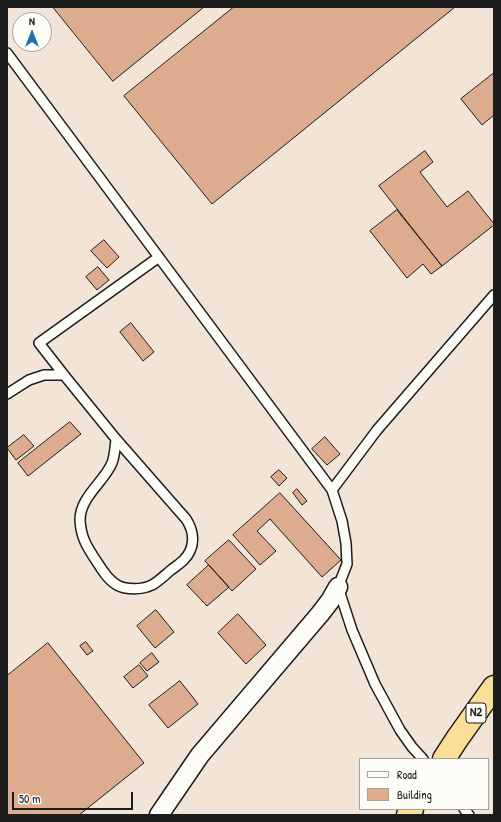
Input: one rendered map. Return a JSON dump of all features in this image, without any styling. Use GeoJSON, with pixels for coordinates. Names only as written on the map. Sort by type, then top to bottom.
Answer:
{"type":"FeatureCollection","features":[{"type":"Feature","properties":{"kind":"highway","name":"N2"},"geometry":{"type":"LineString","coordinates":[[445,758],[457,738],[494,687]]}},
{"type":"Feature","properties":{"kind":"street"},"geometry":{"type":"LineString","coordinates":[[159,815],[200,755],[320,614],[338,587]]}},
{"type":"Feature","properties":{"kind":"lane"},"geometry":{"type":"LineString","coordinates":[[7,53],[332,490],[342,521],[346,543],[347,564],[338,587],[352,630],[375,684],[400,730],[422,758]]}},
{"type":"Feature","properties":{"kind":"lane"},"geometry":{"type":"LineString","coordinates":[[116,439],[113,461],[105,476],[86,500],[81,511],[81,530],[85,544],[109,579],[116,585],[124,588],[142,588],[151,585],[185,560],[191,550],[192,531],[186,519],[116,439],[39,343],[159,257]]}},
{"type":"Feature","properties":{"kind":"lane"},"geometry":{"type":"LineString","coordinates":[[332,490],[377,430],[494,295]]}},
{"type":"Feature","properties":{"kind":"lane"},"geometry":{"type":"LineString","coordinates":[[7,394],[29,380],[44,375],[64,374]]}},
{"type":"Feature","properties":{"kind":"building"},"geometry":{"type":"Polygon","coordinates":[[[53,7],[204,7],[113,81],[53,7]]]}},
{"type":"Feature","properties":{"kind":"building"},"geometry":{"type":"Polygon","coordinates":[[[234,7],[455,7],[212,204],[124,96],[234,7]]]}},
{"type":"Feature","properties":{"kind":"building"},"geometry":{"type":"Polygon","coordinates":[[[494,73],[494,115],[482,125],[461,99],[494,73]]]}},
{"type":"Feature","properties":{"kind":"building"},"geometry":{"type":"Polygon","coordinates":[[[425,151],[433,162],[420,172],[447,207],[468,191],[494,224],[442,266],[379,186],[425,151]]]}},
{"type":"Feature","properties":{"kind":"building"},"geometry":{"type":"Polygon","coordinates":[[[397,210],[442,266],[431,274],[423,264],[407,278],[370,231],[397,210]]]}},
{"type":"Feature","properties":{"kind":"building"},"geometry":{"type":"Polygon","coordinates":[[[104,240],[119,257],[107,268],[91,251],[104,240]]]}},
{"type":"Feature","properties":{"kind":"building"},"geometry":{"type":"Polygon","coordinates":[[[98,267],[109,280],[97,290],[86,277],[98,267]]]}},
{"type":"Feature","properties":{"kind":"building"},"geometry":{"type":"Polygon","coordinates":[[[131,323],[154,352],[143,361],[120,332],[131,323]]]}},
{"type":"Feature","properties":{"kind":"building"},"geometry":{"type":"Polygon","coordinates":[[[70,422],[81,434],[28,476],[18,463],[70,422]]]}},
{"type":"Feature","properties":{"kind":"building"},"geometry":{"type":"Polygon","coordinates":[[[24,435],[34,446],[16,460],[7,448],[24,435]]]}},
{"type":"Feature","properties":{"kind":"building"},"geometry":{"type":"Polygon","coordinates":[[[325,437],[340,454],[327,465],[312,449],[325,437]]]}},
{"type":"Feature","properties":{"kind":"building"},"geometry":{"type":"Polygon","coordinates":[[[279,470],[287,478],[279,486],[271,477],[279,470]]]}},
{"type":"Feature","properties":{"kind":"building"},"geometry":{"type":"Polygon","coordinates":[[[297,489],[307,501],[302,505],[293,493],[297,489]]]}},
{"type":"Feature","properties":{"kind":"building"},"geometry":{"type":"Polygon","coordinates":[[[280,493],[341,560],[322,577],[270,519],[257,531],[276,551],[260,565],[233,535],[280,493]]]}},
{"type":"Feature","properties":{"kind":"building"},"geometry":{"type":"Polygon","coordinates":[[[229,540],[256,569],[232,591],[205,561],[229,540]]]}},
{"type":"Feature","properties":{"kind":"building"},"geometry":{"type":"Polygon","coordinates":[[[209,565],[229,587],[207,606],[187,585],[209,565]]]}},
{"type":"Feature","properties":{"kind":"building"},"geometry":{"type":"Polygon","coordinates":[[[156,610],[174,632],[155,648],[137,626],[156,610]]]}},
{"type":"Feature","properties":{"kind":"building"},"geometry":{"type":"Polygon","coordinates":[[[238,614],[266,645],[246,664],[218,633],[238,614]]]}},
{"type":"Feature","properties":{"kind":"building"},"geometry":{"type":"Polygon","coordinates":[[[86,642],[93,651],[87,655],[80,646],[86,642]]]}},
{"type":"Feature","properties":{"kind":"building"},"geometry":{"type":"Polygon","coordinates":[[[48,643],[144,763],[79,815],[7,815],[7,676],[48,643]]]}},
{"type":"Feature","properties":{"kind":"building"},"geometry":{"type":"Polygon","coordinates":[[[152,653],[159,662],[147,671],[140,663],[152,653]]]}},
{"type":"Feature","properties":{"kind":"building"},"geometry":{"type":"Polygon","coordinates":[[[139,665],[148,676],[133,688],[124,677],[139,665]]]}},
{"type":"Feature","properties":{"kind":"building"},"geometry":{"type":"Polygon","coordinates":[[[180,681],[198,704],[168,728],[149,705],[180,681]]]}}]}
